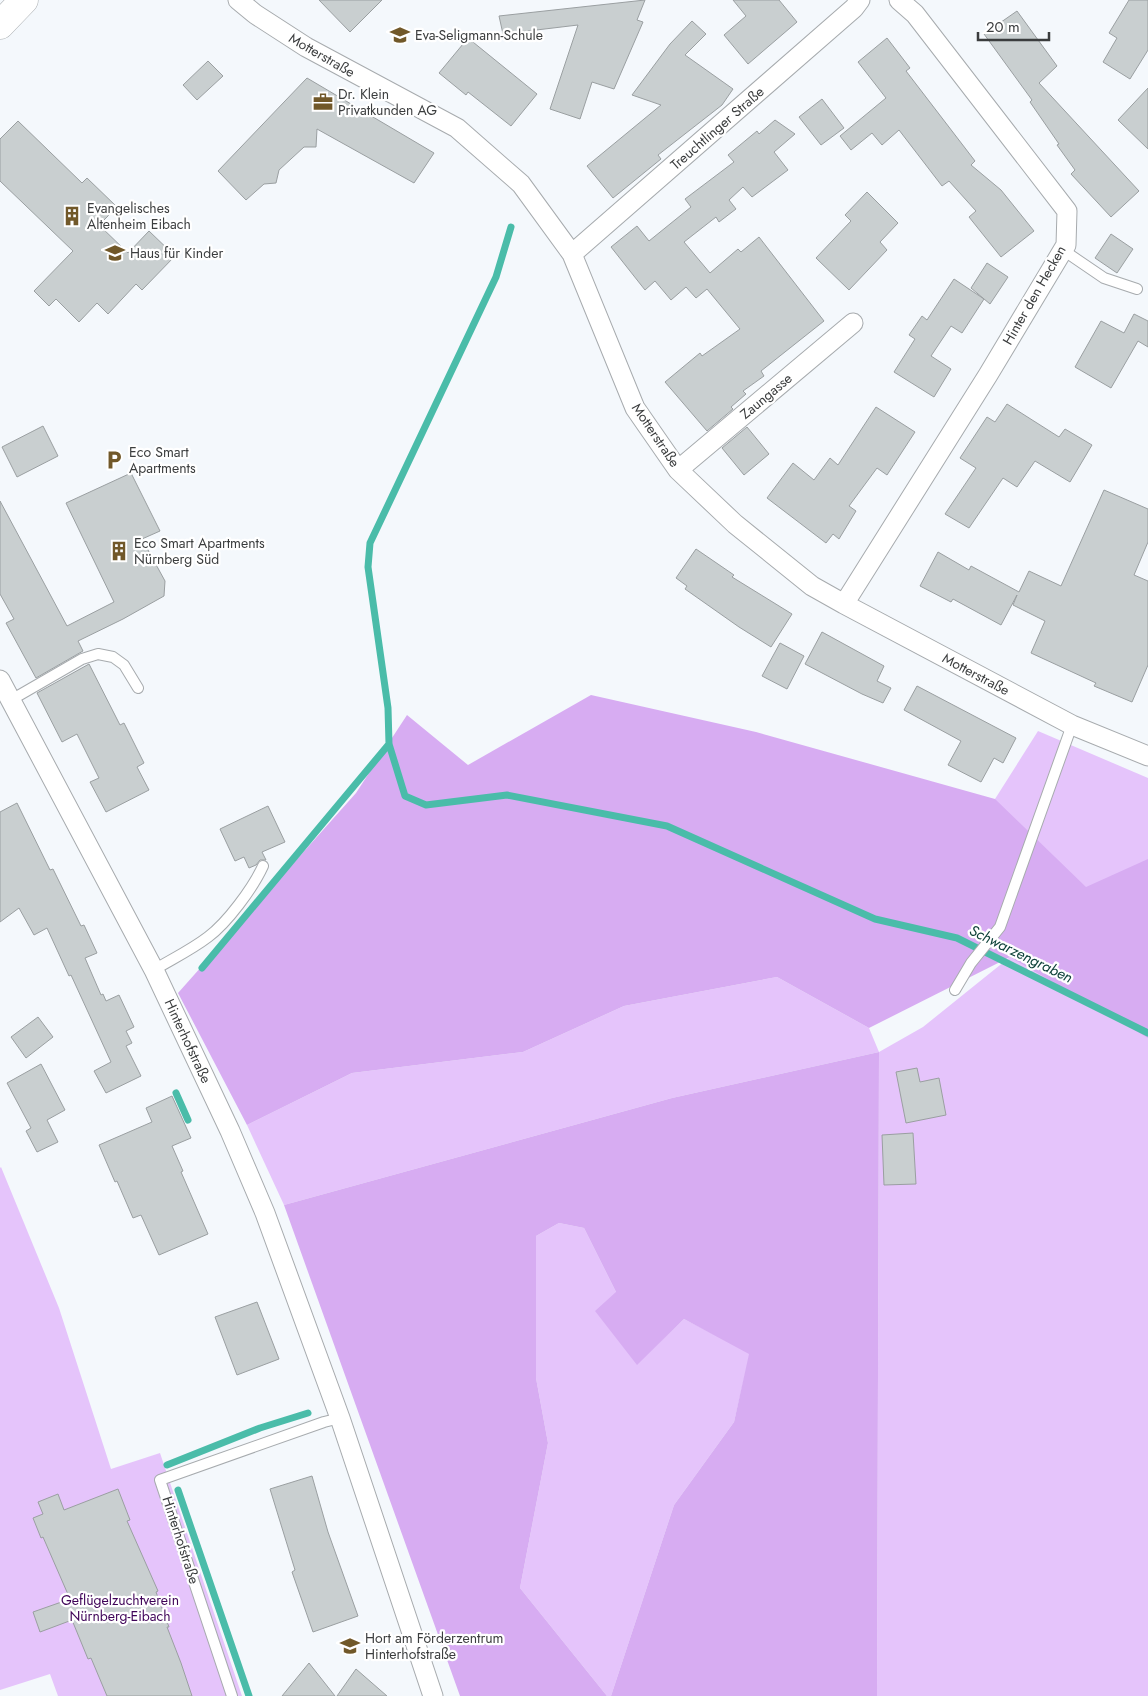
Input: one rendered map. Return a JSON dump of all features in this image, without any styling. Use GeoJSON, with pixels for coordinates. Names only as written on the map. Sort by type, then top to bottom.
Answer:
{"type":"FeatureCollection","features":[{"type":"Feature","properties":{"kind":"main road"},"geometry":{"type":"LineString","coordinates":[[0,25],[24,0]]}},
{"type":"Feature","properties":{"kind":"street","name":"Motterstraße"},"geometry":{"type":"LineString","coordinates":[[238,0],[255,14],[306,47],[457,128],[521,184],[572,254],[635,408],[678,470],[743,530],[812,586],[844,604],[1072,725],[1148,756]]}},
{"type":"Feature","properties":{"kind":"street","name":"Treuchtlinger Straße"},"geometry":{"type":"LineString","coordinates":[[572,254],[854,8],[860,0]]}},
{"type":"Feature","properties":{"kind":"street","name":"Hinter den Hecken"},"geometry":{"type":"LineString","coordinates":[[844,604],[988,375],[1066,245],[1067,211],[915,14],[898,0]]}},
{"type":"Feature","properties":{"kind":"street","name":"Zaungasse"},"geometry":{"type":"LineString","coordinates":[[678,470],[853,323]]}},
{"type":"Feature","properties":{"kind":"street","name":"Hinterhofstraße"},"geometry":{"type":"LineString","coordinates":[[0,680],[154,970],[230,1131],[265,1213],[340,1418],[433,1696]]}},
{"type":"Feature","properties":{"kind":"lane"},"geometry":{"type":"LineString","coordinates":[[1062,250],[1104,278],[1137,290]]}},
{"type":"Feature","properties":{"kind":"lane"},"geometry":{"type":"LineString","coordinates":[[11,700],[82,659],[98,654],[113,657],[124,665],[138,688]]}},
{"type":"Feature","properties":{"kind":"lane"},"geometry":{"type":"LineString","coordinates":[[955,990],[971,963],[1000,927],[1072,725]]}},
{"type":"Feature","properties":{"kind":"lane"},"geometry":{"type":"LineString","coordinates":[[154,970],[209,936],[221,925],[246,894],[263,866]]}},
{"type":"Feature","properties":{"kind":"lane","name":"Hinterhofstraße"},"geometry":{"type":"LineString","coordinates":[[232,1696],[160,1480],[315,1425],[340,1418]]}},
{"type":"Feature","properties":{"kind":"green space"},"geometry":{"type":"Polygon","coordinates":[[[1038,731],[1148,778],[1148,1696],[877,1696],[879,1052],[923,1027],[1010,957],[995,799],[1038,731]]]}},
{"type":"Feature","properties":{"kind":"green space"},"geometry":{"type":"Polygon","coordinates":[[[777,977],[869,1028],[879,1052],[672,1098],[284,1205],[247,1125],[352,1073],[523,1052],[624,1006],[777,977]]]}},
{"type":"Feature","properties":{"kind":"green space","name":"Geflügelzuchtverein Nürnberg-Eibach"},"geometry":{"type":"Polygon","coordinates":[[[1,1167],[59,1308],[111,1469],[160,1453],[242,1696],[58,1696],[50,1674],[0,1690],[1,1167]]]}},
{"type":"Feature","properties":{"kind":"green space"},"geometry":{"type":"Polygon","coordinates":[[[559,1223],[584,1228],[616,1292],[637,1364],[684,1319],[750,1353],[734,1422],[674,1505],[611,1696],[607,1696],[520,1588],[548,1443],[536,1378],[536,1236],[559,1223]]]}},
{"type":"Feature","properties":{"kind":"shaded area"},"geometry":{"type":"Polygon","coordinates":[[[591,695],[756,732],[995,799],[1086,887],[1148,859],[1148,1038],[1010,957],[869,1028],[777,977],[624,1006],[523,1052],[352,1073],[247,1125],[178,993],[356,793],[407,715],[468,765],[591,695]]]}},
{"type":"Feature","properties":{"kind":"shaded area"},"geometry":{"type":"Polygon","coordinates":[[[879,1052],[877,1696],[611,1696],[674,1505],[734,1422],[749,1354],[684,1319],[637,1365],[595,1311],[616,1292],[584,1228],[559,1223],[536,1236],[536,1378],[548,1443],[520,1588],[607,1696],[460,1696],[284,1205],[672,1098],[879,1052]]]}},
{"type":"Feature","properties":{"kind":"building"},"geometry":{"type":"Polygon","coordinates":[[[319,0],[382,0],[350,32],[319,0]]]}},
{"type":"Feature","properties":{"kind":"building"},"geometry":{"type":"Polygon","coordinates":[[[645,0],[637,20],[643,22],[614,89],[592,82],[580,119],[550,109],[578,25],[503,34],[499,16],[645,0]]]}},
{"type":"Feature","properties":{"kind":"building"},"geometry":{"type":"Polygon","coordinates":[[[733,0],[779,0],[797,22],[748,64],[724,35],[746,16],[733,0]]]}},
{"type":"Feature","properties":{"kind":"building"},"geometry":{"type":"Polygon","coordinates":[[[1129,0],[1148,0],[1148,50],[1130,79],[1103,62],[1117,38],[1109,33],[1129,0]]]}},
{"type":"Feature","properties":{"kind":"building"},"geometry":{"type":"Polygon","coordinates":[[[1017,11],[1057,66],[1039,83],[1139,191],[1111,217],[1071,174],[1075,170],[1030,102],[1032,100],[984,34],[1017,11]]]}},
{"type":"Feature","properties":{"kind":"building"},"geometry":{"type":"Polygon","coordinates":[[[692,21],[706,34],[685,55],[733,89],[722,105],[658,155],[661,159],[613,198],[587,166],[661,105],[632,95],[670,44],[692,21]]]}},
{"type":"Feature","properties":{"kind":"building"},"geometry":{"type":"Polygon","coordinates":[[[468,38],[537,94],[511,126],[468,92],[466,95],[439,73],[468,38]]]}},
{"type":"Feature","properties":{"kind":"building"},"geometry":{"type":"Polygon","coordinates":[[[887,38],[910,68],[906,71],[975,161],[971,165],[1001,190],[1034,231],[1001,257],[969,217],[976,211],[949,181],[942,186],[899,130],[882,145],[872,133],[851,150],[840,136],[886,98],[858,62],[887,38]]]}},
{"type":"Feature","properties":{"kind":"building"},"geometry":{"type":"Polygon","coordinates":[[[208,61],[223,76],[197,100],[183,85],[208,61]]]}},
{"type":"Feature","properties":{"kind":"building"},"geometry":{"type":"Polygon","coordinates":[[[307,78],[434,153],[414,183],[317,129],[316,147],[304,147],[279,170],[276,183],[264,184],[246,200],[218,171],[307,78]]]}},
{"type":"Feature","properties":{"kind":"building"},"geometry":{"type":"Polygon","coordinates":[[[1148,88],[1148,149],[1118,120],[1148,88]]]}},
{"type":"Feature","properties":{"kind":"building"},"geometry":{"type":"Polygon","coordinates":[[[822,99],[844,128],[821,145],[799,117],[822,99]]]}},
{"type":"Feature","properties":{"kind":"building"},"geometry":{"type":"Polygon","coordinates":[[[775,120],[795,134],[774,152],[788,170],[752,197],[743,187],[729,200],[736,209],[719,222],[716,217],[684,242],[710,273],[738,249],[741,252],[759,237],[824,321],[761,371],[764,376],[743,391],[746,394],[731,407],[733,409],[707,431],[665,382],[700,353],[702,356],[740,329],[707,289],[696,298],[686,287],[671,300],[655,281],[645,290],[611,247],[637,226],[649,241],[691,207],[685,199],[734,162],[728,155],[757,131],[759,134],[775,120]]]}},
{"type":"Feature","properties":{"kind":"building","name":"Evangelisches Altenheim Eibach"},"geometry":{"type":"Polygon","coordinates":[[[18,121],[82,183],[87,178],[117,207],[99,225],[128,253],[149,231],[175,256],[142,290],[136,284],[108,314],[97,303],[79,322],[56,299],[49,306],[34,291],[73,251],[0,181],[0,139],[18,121]]]}},
{"type":"Feature","properties":{"kind":"building"},"geometry":{"type":"Polygon","coordinates":[[[867,192],[898,223],[880,242],[887,250],[849,290],[816,258],[851,221],[845,215],[867,192]]]}},
{"type":"Feature","properties":{"kind":"building"},"geometry":{"type":"Polygon","coordinates":[[[1111,234],[1133,249],[1117,273],[1095,258],[1111,234]]]}},
{"type":"Feature","properties":{"kind":"building"},"geometry":{"type":"Polygon","coordinates":[[[987,263],[1008,277],[990,304],[971,288],[987,263]]]}},
{"type":"Feature","properties":{"kind":"building"},"geometry":{"type":"Polygon","coordinates":[[[954,279],[984,299],[962,333],[951,326],[931,356],[951,369],[934,397],[894,372],[915,339],[909,335],[922,316],[927,320],[954,279]]]}},
{"type":"Feature","properties":{"kind":"building"},"geometry":{"type":"Polygon","coordinates":[[[1134,314],[1148,321],[1148,347],[1138,341],[1111,388],[1075,367],[1101,321],[1124,333],[1134,314]]]}},
{"type":"Feature","properties":{"kind":"building"},"geometry":{"type":"Polygon","coordinates":[[[1007,404],[1059,437],[1065,429],[1092,445],[1070,482],[1035,461],[1017,487],[1003,478],[969,528],[945,514],[976,468],[960,458],[987,417],[995,422],[1007,404]]]}},
{"type":"Feature","properties":{"kind":"building"},"geometry":{"type":"Polygon","coordinates":[[[876,407],[915,432],[887,475],[877,468],[849,506],[856,511],[839,539],[833,534],[826,543],[767,498],[793,463],[814,480],[830,458],[838,465],[876,407]]]}},
{"type":"Feature","properties":{"kind":"building"},"geometry":{"type":"Polygon","coordinates":[[[43,426],[58,456],[17,477],[2,447],[43,426]]]}},
{"type":"Feature","properties":{"kind":"building"},"geometry":{"type":"Polygon","coordinates":[[[747,427],[769,454],[744,475],[722,448],[747,427]]]}},
{"type":"Feature","properties":{"kind":"building"},"geometry":{"type":"Polygon","coordinates":[[[131,473],[160,531],[142,539],[165,581],[164,596],[78,641],[83,651],[36,678],[6,623],[14,619],[0,594],[0,501],[67,626],[114,602],[66,503],[131,473]]]}},
{"type":"Feature","properties":{"kind":"building"},"geometry":{"type":"Polygon","coordinates":[[[1104,490],[1148,509],[1148,542],[1134,575],[1148,581],[1148,665],[1132,702],[1094,686],[1096,683],[1031,653],[1045,621],[1013,605],[1017,595],[1001,625],[953,599],[951,602],[920,586],[938,552],[969,570],[971,566],[1019,592],[1029,571],[1061,586],[1104,490]]]}},
{"type":"Feature","properties":{"kind":"building"},"geometry":{"type":"Polygon","coordinates":[[[696,549],[734,575],[732,577],[792,614],[771,647],[685,589],[687,586],[676,578],[696,549]]]}},
{"type":"Feature","properties":{"kind":"building"},"geometry":{"type":"Polygon","coordinates":[[[822,632],[884,666],[877,681],[891,688],[883,703],[805,664],[822,632]]]}},
{"type":"Feature","properties":{"kind":"building"},"geometry":{"type":"Polygon","coordinates":[[[780,643],[804,656],[787,689],[762,676],[780,643]]]}},
{"type":"Feature","properties":{"kind":"building"},"geometry":{"type":"Polygon","coordinates":[[[89,664],[120,725],[124,723],[144,763],[137,767],[149,790],[106,812],[90,782],[99,778],[77,734],[62,742],[37,693],[89,664]]]}},
{"type":"Feature","properties":{"kind":"building"},"geometry":{"type":"Polygon","coordinates":[[[917,686],[1016,738],[1003,763],[994,758],[981,782],[948,765],[961,741],[904,710],[917,686]]]}},
{"type":"Feature","properties":{"kind":"building"},"geometry":{"type":"Polygon","coordinates":[[[17,803],[50,870],[53,869],[81,926],[84,925],[97,953],[85,958],[101,995],[103,994],[106,1001],[119,995],[134,1027],[126,1031],[132,1043],[126,1046],[141,1076],[106,1093],[94,1071],[111,1062],[47,928],[34,935],[19,908],[0,922],[0,812],[17,803]]]}},
{"type":"Feature","properties":{"kind":"building"},"geometry":{"type":"Polygon","coordinates":[[[268,806],[285,842],[262,852],[266,860],[260,860],[256,865],[249,868],[244,857],[235,861],[220,829],[268,806]]]}},
{"type":"Feature","properties":{"kind":"building"},"geometry":{"type":"Polygon","coordinates":[[[38,1017],[53,1037],[26,1058],[11,1037],[38,1017]]]}},
{"type":"Feature","properties":{"kind":"building"},"geometry":{"type":"Polygon","coordinates":[[[41,1064],[65,1110],[47,1120],[58,1142],[37,1152],[26,1131],[31,1128],[7,1083],[41,1064]]]}},
{"type":"Feature","properties":{"kind":"building"},"geometry":{"type":"Polygon","coordinates":[[[917,1068],[920,1082],[939,1078],[946,1115],[906,1123],[896,1072],[917,1068]]]}},
{"type":"Feature","properties":{"kind":"building"},"geometry":{"type":"Polygon","coordinates":[[[172,1096],[191,1138],[172,1146],[183,1171],[181,1172],[208,1234],[159,1255],[141,1215],[133,1218],[99,1145],[152,1122],[146,1108],[172,1096]]]}},
{"type":"Feature","properties":{"kind":"building"},"geometry":{"type":"Polygon","coordinates":[[[913,1133],[916,1184],[884,1185],[882,1135],[913,1133]]]}},
{"type":"Feature","properties":{"kind":"building"},"geometry":{"type":"Polygon","coordinates":[[[257,1302],[279,1359],[237,1375],[215,1317],[257,1302]]]}},
{"type":"Feature","properties":{"kind":"building"},"geometry":{"type":"Polygon","coordinates":[[[312,1476],[328,1532],[358,1616],[313,1632],[292,1572],[295,1570],[270,1489],[312,1476]]]}},
{"type":"Feature","properties":{"kind":"building"},"geometry":{"type":"Polygon","coordinates":[[[118,1489],[130,1520],[127,1521],[158,1591],[156,1592],[169,1627],[167,1627],[192,1696],[107,1696],[91,1658],[88,1659],[72,1620],[40,1632],[33,1612],[70,1599],[33,1518],[43,1514],[38,1502],[58,1494],[64,1510],[118,1489]]]}},
{"type":"Feature","properties":{"kind":"building"},"geometry":{"type":"Polygon","coordinates":[[[309,1663],[335,1696],[282,1696],[309,1663]]]}},
{"type":"Feature","properties":{"kind":"building"},"geometry":{"type":"Polygon","coordinates":[[[356,1669],[387,1696],[337,1696],[356,1669]]]}},
{"type":"Feature","properties":{"kind":"waterway","name":"Schwarzengraben"},"geometry":{"type":"LineString","coordinates":[[511,227],[496,277],[370,543],[368,567],[388,708],[389,744],[405,796],[426,805],[507,795],[667,826],[875,919],[957,938],[1148,1033]]}},
{"type":"Feature","properties":{"kind":"waterway"},"geometry":{"type":"LineString","coordinates":[[202,968],[389,744]]}},
{"type":"Feature","properties":{"kind":"waterway"},"geometry":{"type":"LineString","coordinates":[[176,1093],[188,1120]]}},
{"type":"Feature","properties":{"kind":"waterway"},"geometry":{"type":"LineString","coordinates":[[167,1465],[260,1428],[308,1413]]}},
{"type":"Feature","properties":{"kind":"waterway"},"geometry":{"type":"LineString","coordinates":[[178,1490],[249,1696]]}},
{"type":"Feature","properties":{"kind":"place","name":"Eva-Seligmann-Schule"},"geometry":{"type":"Point","coordinates":[400,35]}},
{"type":"Feature","properties":{"kind":"place","name":"Dr. Klein Privatkunden AG"},"geometry":{"type":"Point","coordinates":[323,102]}},
{"type":"Feature","properties":{"kind":"place","name":"Evangelisches Altenheim Eibach"},"geometry":{"type":"Point","coordinates":[72,216]}},
{"type":"Feature","properties":{"kind":"place","name":"Haus für Kinder"},"geometry":{"type":"Point","coordinates":[115,253]}},
{"type":"Feature","properties":{"kind":"place","name":"Eco Smart Apartments"},"geometry":{"type":"Point","coordinates":[114,460]}},
{"type":"Feature","properties":{"kind":"place","name":"Eco Smart Apartments Nürnberg Süd"},"geometry":{"type":"Point","coordinates":[119,551]}},
{"type":"Feature","properties":{"kind":"place","name":"Hort am Förderzentrum Hinterhofstraße"},"geometry":{"type":"Point","coordinates":[350,1646]}}]}
